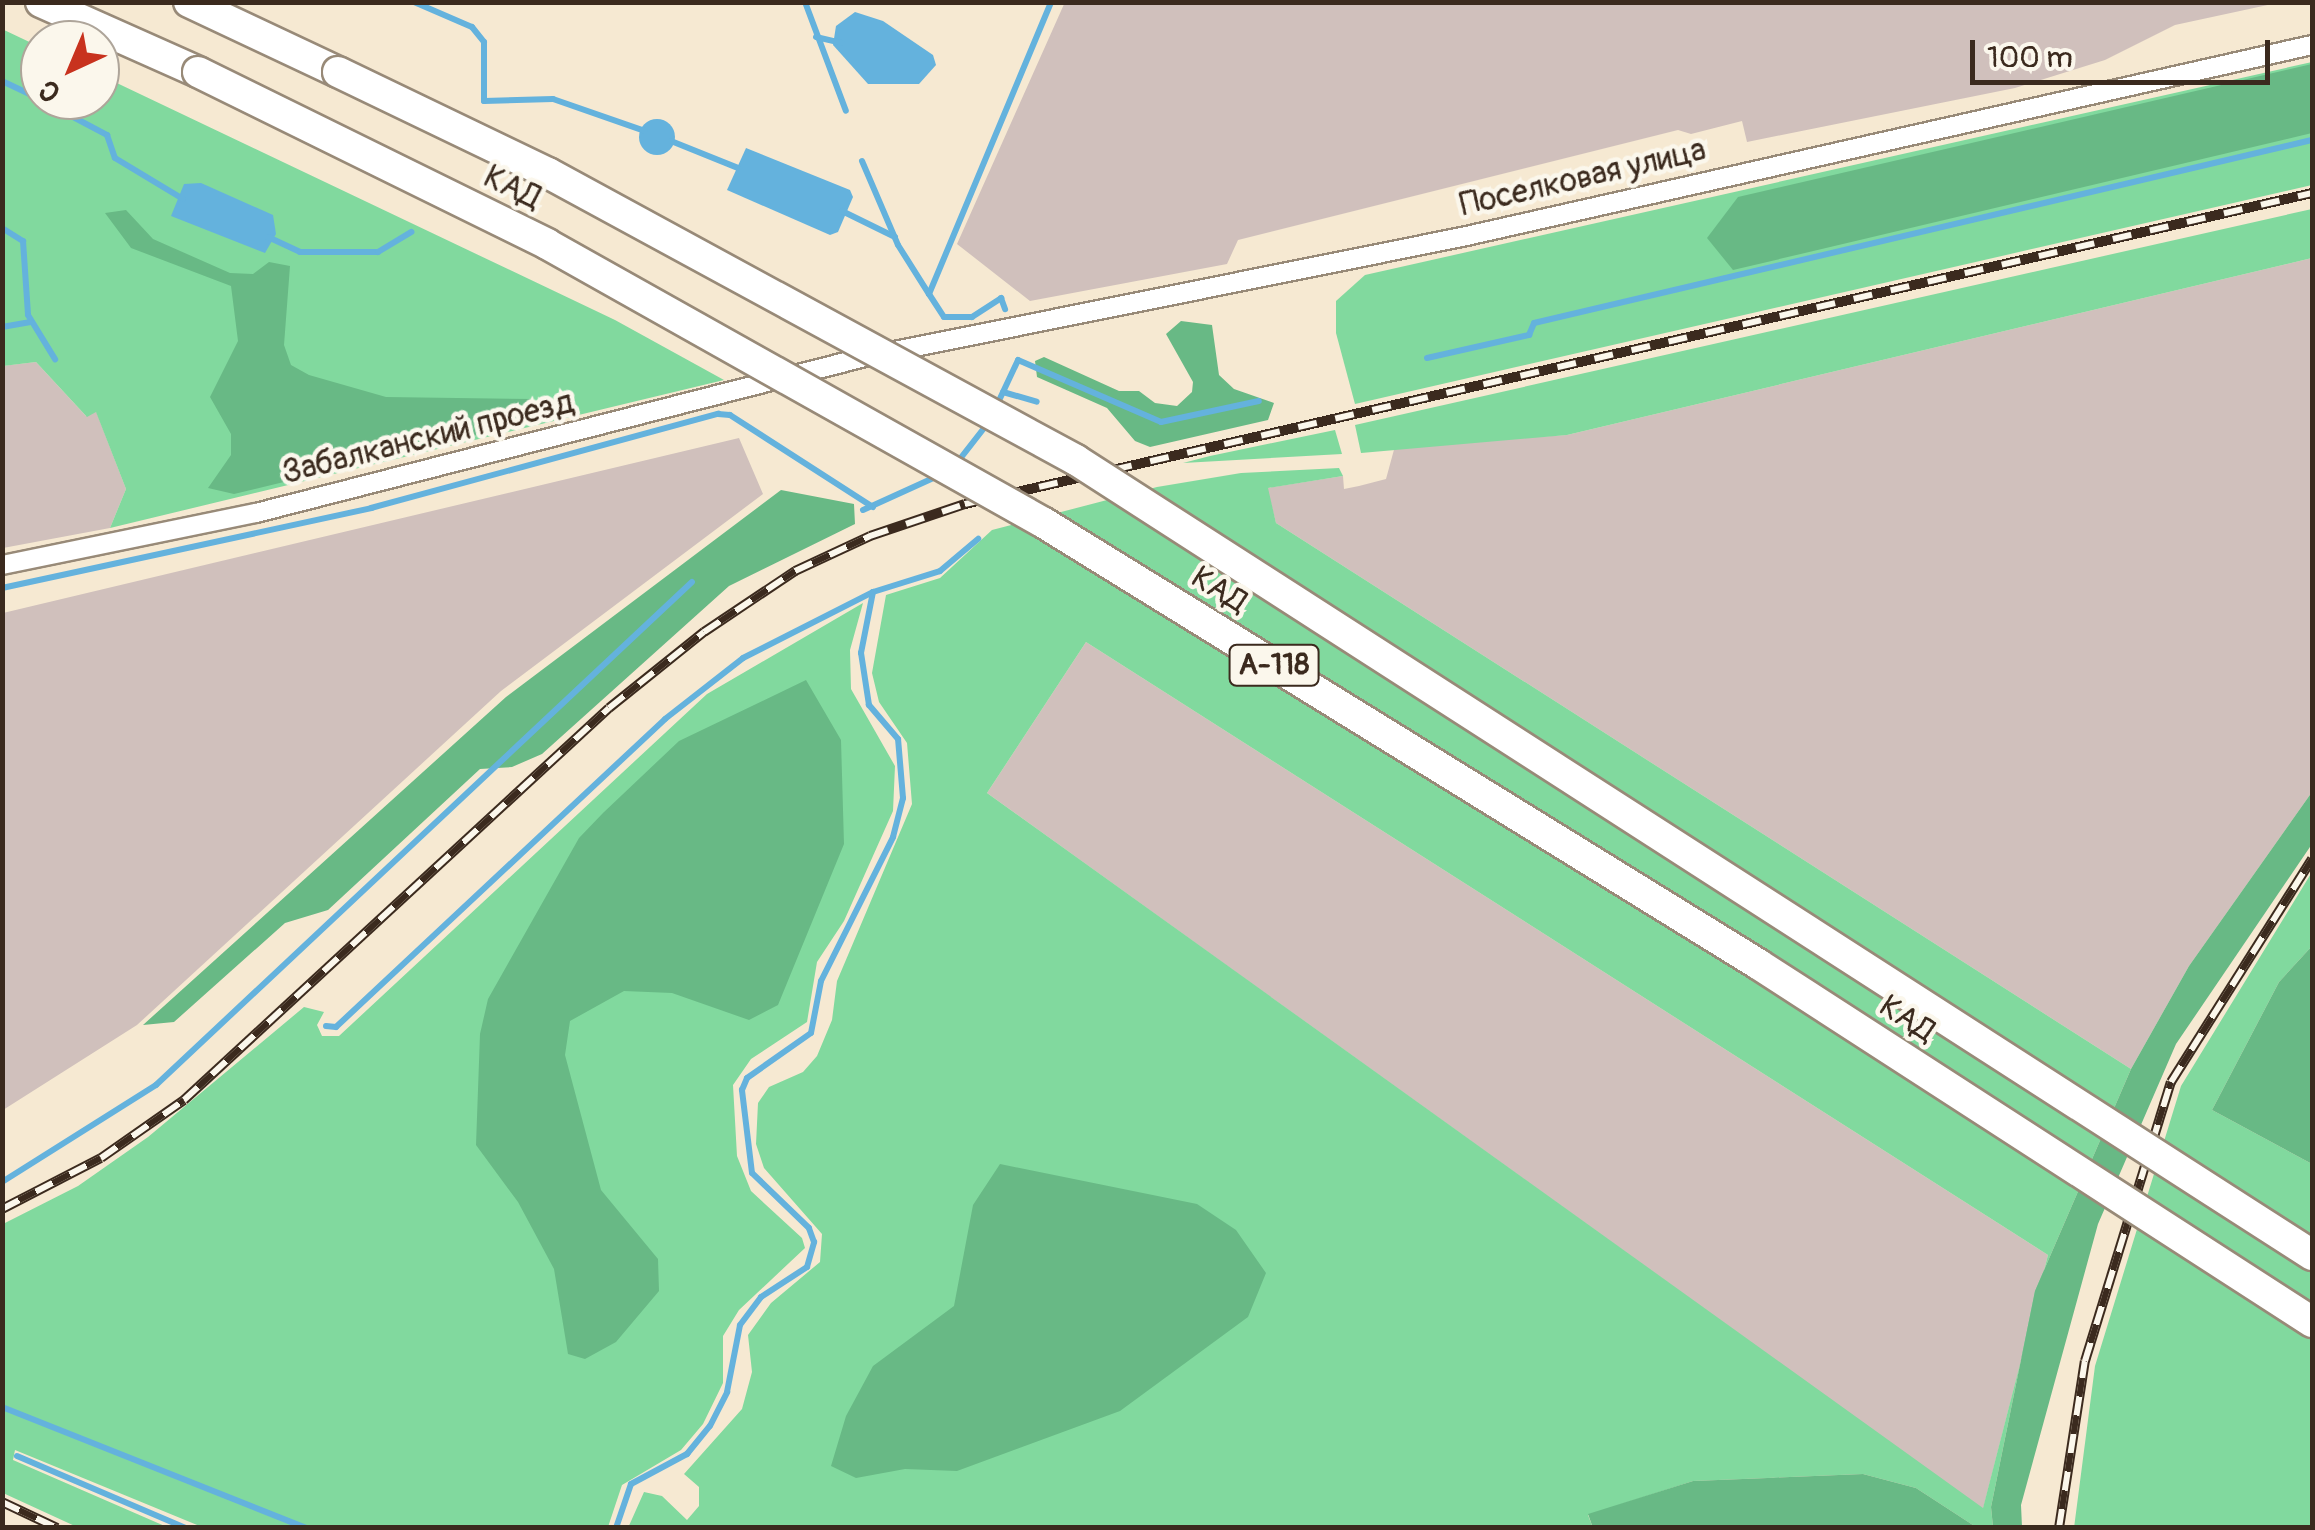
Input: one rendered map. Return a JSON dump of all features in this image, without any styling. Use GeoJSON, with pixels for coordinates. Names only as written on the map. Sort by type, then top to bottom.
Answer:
{"type":"FeatureCollection","features":[{"type":"Feature","properties":{"kind":"highway","name":"КАД"},"geometry":{"type":"LineString","coordinates":[[40,2],[198,72],[547,244],[1044,523],[1758,964],[2312,1322]]}},
{"type":"Feature","properties":{"kind":"highway","name":"КАД"},"geometry":{"type":"LineString","coordinates":[[189,2],[548,173],[1076,460],[2312,1256]]}},
{"type":"Feature","properties":{"kind":"street","name":"Поселковая улица"},"geometry":{"type":"LineString","coordinates":[[864,357],[1462,237],[2312,45]]}},
{"type":"Feature","properties":{"kind":"street","name":"Забалканский проезд"},"geometry":{"type":"LineString","coordinates":[[2,565],[256,513],[864,357]]}},
{"type":"Feature","properties":{"kind":"shaded area"},"geometry":{"type":"Polygon","coordinates":[[[1065,2],[2277,3],[2175,25],[2105,60],[2015,88],[1747,142],[1742,121],[1691,134],[1678,130],[1238,240],[1227,264],[1030,301],[957,244],[1065,2]]]}},
{"type":"Feature","properties":{"kind":"shaded area"},"geometry":{"type":"Polygon","coordinates":[[[2312,258],[2312,792],[2189,966],[2131,1069],[1276,523],[1267,488],[1343,476],[1344,489],[1359,486],[1386,479],[1395,446],[1567,435],[2312,258]]]}},
{"type":"Feature","properties":{"kind":"shaded area"},"geometry":{"type":"Polygon","coordinates":[[[36,362],[86,416],[96,411],[126,489],[110,528],[3,548],[2,366],[36,362]]]}},
{"type":"Feature","properties":{"kind":"shaded area"},"geometry":{"type":"Polygon","coordinates":[[[739,438],[763,494],[501,691],[137,1025],[3,1110],[3,613],[739,438]]]}},
{"type":"Feature","properties":{"kind":"shaded area"},"geometry":{"type":"Polygon","coordinates":[[[1086,642],[2048,1255],[1983,1509],[987,793],[1086,642]]]}},
{"type":"Feature","properties":{"kind":"green space"},"geometry":{"type":"Polygon","coordinates":[[[2,29],[20,38],[20,120],[120,120],[120,85],[615,320],[724,380],[110,528],[126,489],[96,412],[87,417],[36,362],[3,366],[2,29]]]}},
{"type":"Feature","properties":{"kind":"green space"},"geometry":{"type":"Polygon","coordinates":[[[2312,62],[2312,185],[1355,404],[1336,333],[1336,301],[1365,275],[2312,62]]]}},
{"type":"Feature","properties":{"kind":"green space"},"geometry":{"type":"Polygon","coordinates":[[[2312,64],[2312,133],[1733,270],[1707,238],[1738,197],[2312,64]]]}},
{"type":"Feature","properties":{"kind":"green space"},"geometry":{"type":"Polygon","coordinates":[[[2312,209],[2312,258],[1567,435],[1361,453],[1355,425],[2312,209]]]}},
{"type":"Feature","properties":{"kind":"green space"},"geometry":{"type":"Polygon","coordinates":[[[126,210],[153,239],[230,273],[253,274],[269,262],[290,266],[284,345],[291,365],[309,375],[386,397],[532,399],[539,420],[234,494],[208,488],[231,455],[231,434],[210,397],[238,341],[231,286],[131,248],[105,213],[126,210]]]}},
{"type":"Feature","properties":{"kind":"green space"},"geometry":{"type":"Polygon","coordinates":[[[1181,321],[1212,325],[1219,375],[1234,389],[1274,403],[1268,420],[1150,447],[1135,441],[1107,408],[1037,377],[1035,361],[1044,357],[1119,391],[1139,391],[1155,403],[1177,406],[1192,392],[1193,382],[1166,334],[1181,321]]]}},
{"type":"Feature","properties":{"kind":"green space"},"geometry":{"type":"Polygon","coordinates":[[[1335,430],[1342,454],[1183,463],[1210,456],[1335,430]]]}},
{"type":"Feature","properties":{"kind":"green space"},"geometry":{"type":"Polygon","coordinates":[[[1339,468],[1343,476],[1268,488],[1276,523],[2131,1069],[2044,1270],[2048,1255],[1086,642],[987,793],[1983,1508],[2021,1361],[1991,1507],[1993,1527],[1976,1527],[1916,1488],[1863,1474],[1693,1481],[1588,1515],[1593,1528],[628,1528],[644,1492],[662,1496],[687,1520],[699,1506],[699,1487],[684,1474],[742,1409],[752,1372],[748,1335],[771,1303],[820,1262],[822,1234],[764,1168],[756,1144],[758,1103],[769,1087],[803,1072],[817,1056],[832,1020],[837,981],[912,804],[907,743],[879,702],[872,673],[886,595],[940,578],[992,530],[1157,487],[1241,473],[1339,468]]]}},
{"type":"Feature","properties":{"kind":"green space"},"geometry":{"type":"Polygon","coordinates":[[[781,490],[854,504],[855,524],[729,586],[542,754],[512,767],[480,769],[328,910],[285,923],[174,1022],[143,1025],[506,697],[781,490]]]}},
{"type":"Feature","properties":{"kind":"green space"},"geometry":{"type":"Polygon","coordinates":[[[863,603],[850,650],[851,689],[895,766],[893,811],[844,921],[817,962],[807,1022],[751,1059],[733,1085],[737,1156],[751,1191],[802,1238],[805,1248],[739,1310],[723,1336],[723,1383],[703,1424],[681,1450],[622,1485],[608,1527],[202,1527],[15,1450],[13,1460],[167,1527],[77,1527],[3,1493],[3,1224],[78,1186],[148,1137],[304,1007],[324,1012],[317,1025],[322,1036],[339,1036],[707,694],[863,603]]]}},
{"type":"Feature","properties":{"kind":"green space"},"geometry":{"type":"Polygon","coordinates":[[[806,680],[841,740],[844,844],[778,1005],[749,1020],[672,993],[624,991],[570,1021],[565,1055],[601,1190],[658,1259],[659,1291],[616,1342],[585,1359],[568,1354],[554,1269],[518,1202],[476,1145],[480,1034],[488,999],[579,838],[603,813],[679,741],[806,680]]]}},
{"type":"Feature","properties":{"kind":"green space"},"geometry":{"type":"Polygon","coordinates":[[[2312,792],[2312,844],[2176,1044],[2098,1224],[2021,1505],[2022,1527],[1993,1527],[1991,1507],[2035,1291],[2131,1069],[2189,966],[2312,792]]]}},
{"type":"Feature","properties":{"kind":"green space"},"geometry":{"type":"Polygon","coordinates":[[[2312,872],[2312,946],[2279,982],[2212,1110],[2312,1164],[2312,1527],[2074,1528],[2095,1366],[2181,1086],[2312,872]]]}},
{"type":"Feature","properties":{"kind":"green space"},"geometry":{"type":"Polygon","coordinates":[[[2312,946],[2312,1164],[2212,1110],[2279,982],[2312,946]]]}},
{"type":"Feature","properties":{"kind":"green space"},"geometry":{"type":"Polygon","coordinates":[[[1000,1164],[1197,1204],[1236,1230],[1266,1273],[1248,1317],[1120,1411],[957,1471],[905,1469],[856,1478],[831,1466],[846,1416],[873,1366],[954,1306],[973,1205],[1000,1164]]]}},
{"type":"Feature","properties":{"kind":"green space"},"geometry":{"type":"Polygon","coordinates":[[[1863,1474],[1916,1488],[1976,1527],[1593,1528],[1588,1514],[1693,1481],[1863,1474]]]}},
{"type":"Feature","properties":{"kind":"water"},"geometry":{"type":"Polygon","coordinates":[[[855,12],[883,21],[933,55],[936,65],[919,84],[868,84],[833,45],[836,26],[855,12]]]}},
{"type":"Feature","properties":{"kind":"water"},"geometry":{"type":"Polygon","coordinates":[[[657,119],[670,124],[675,137],[670,150],[657,155],[644,150],[639,137],[644,124],[657,119]]]}},
{"type":"Feature","properties":{"kind":"water"},"geometry":{"type":"Polygon","coordinates":[[[746,148],[850,190],[853,197],[838,232],[830,235],[727,190],[746,148]]]}},
{"type":"Feature","properties":{"kind":"water"},"geometry":{"type":"Polygon","coordinates":[[[201,183],[273,215],[276,234],[265,253],[171,216],[184,184],[201,183]]]}},
{"type":"Feature","properties":{"kind":"waterway"},"geometry":{"type":"LineString","coordinates":[[414,2],[472,27],[484,42],[484,101],[553,99],[645,131]]}},
{"type":"Feature","properties":{"kind":"waterway"},"geometry":{"type":"LineString","coordinates":[[805,2],[846,111]]}},
{"type":"Feature","properties":{"kind":"waterway"},"geometry":{"type":"LineString","coordinates":[[862,161],[898,245],[929,294],[1051,2]]}},
{"type":"Feature","properties":{"kind":"waterway"},"geometry":{"type":"LineString","coordinates":[[816,37],[841,43]]}},
{"type":"Feature","properties":{"kind":"waterway"},"geometry":{"type":"LineString","coordinates":[[2,81],[20,90]]}},
{"type":"Feature","properties":{"kind":"waterway"},"geometry":{"type":"LineString","coordinates":[[79,120],[107,135],[115,158],[183,199]]}},
{"type":"Feature","properties":{"kind":"waterway"},"geometry":{"type":"LineString","coordinates":[[1427,358],[1529,335],[1534,323],[2312,140]]}},
{"type":"Feature","properties":{"kind":"waterway"},"geometry":{"type":"LineString","coordinates":[[671,141],[738,168]]}},
{"type":"Feature","properties":{"kind":"waterway"},"geometry":{"type":"LineString","coordinates":[[842,211],[895,237]]}},
{"type":"Feature","properties":{"kind":"waterway"},"geometry":{"type":"LineString","coordinates":[[2,228],[23,241],[28,315],[55,359]]}},
{"type":"Feature","properties":{"kind":"waterway"},"geometry":{"type":"LineString","coordinates":[[268,237],[300,252],[378,252],[411,232]]}},
{"type":"Feature","properties":{"kind":"waterway"},"geometry":{"type":"LineString","coordinates":[[929,294],[944,317],[972,317],[1001,298],[1005,309]]}},
{"type":"Feature","properties":{"kind":"waterway"},"geometry":{"type":"LineString","coordinates":[[2,327],[31,322]]}},
{"type":"Feature","properties":{"kind":"waterway"},"geometry":{"type":"LineString","coordinates":[[996,407],[1018,360],[1161,422],[1259,401]]}},
{"type":"Feature","properties":{"kind":"waterway"},"geometry":{"type":"LineString","coordinates":[[1003,392],[1037,402]]}},
{"type":"Feature","properties":{"kind":"waterway"},"geometry":{"type":"LineString","coordinates":[[2,588],[371,508],[718,414],[730,415],[873,507]]}},
{"type":"Feature","properties":{"kind":"waterway"},"geometry":{"type":"LineString","coordinates":[[956,464],[988,423]]}},
{"type":"Feature","properties":{"kind":"waterway"},"geometry":{"type":"LineString","coordinates":[[863,510],[942,474]]}},
{"type":"Feature","properties":{"kind":"waterway"},"geometry":{"type":"LineString","coordinates":[[616,1528],[631,1484],[687,1454],[710,1426],[727,1392],[740,1325],[761,1297],[807,1267],[814,1242],[809,1228],[752,1173],[742,1090],[747,1078],[811,1033],[821,981],[893,837],[903,798],[898,739],[869,705],[861,653],[873,592],[940,571],[978,539]]}},
{"type":"Feature","properties":{"kind":"waterway"},"geometry":{"type":"LineString","coordinates":[[2,1182],[156,1085],[692,582]]}},
{"type":"Feature","properties":{"kind":"waterway"},"geometry":{"type":"LineString","coordinates":[[326,1026],[336,1027],[665,719],[743,658],[873,592]]}},
{"type":"Feature","properties":{"kind":"waterway"},"geometry":{"type":"LineString","coordinates":[[2,1407],[306,1528]]}},
{"type":"Feature","properties":{"kind":"waterway"},"geometry":{"type":"LineString","coordinates":[[17,1456],[186,1528]]}},
{"type":"Feature","properties":{"kind":"railway"},"geometry":{"type":"LineString","coordinates":[[2,1209],[101,1158],[184,1100],[609,708],[704,632],[795,571],[870,536],[965,504],[2312,193]]}},
{"type":"Feature","properties":{"kind":"railway"},"geometry":{"type":"LineString","coordinates":[[2059,1528],[2085,1361],[2171,1082],[2312,859]]}},
{"type":"Feature","properties":{"kind":"railway"},"geometry":{"type":"LineString","coordinates":[[2,1502],[57,1528]]}}]}
